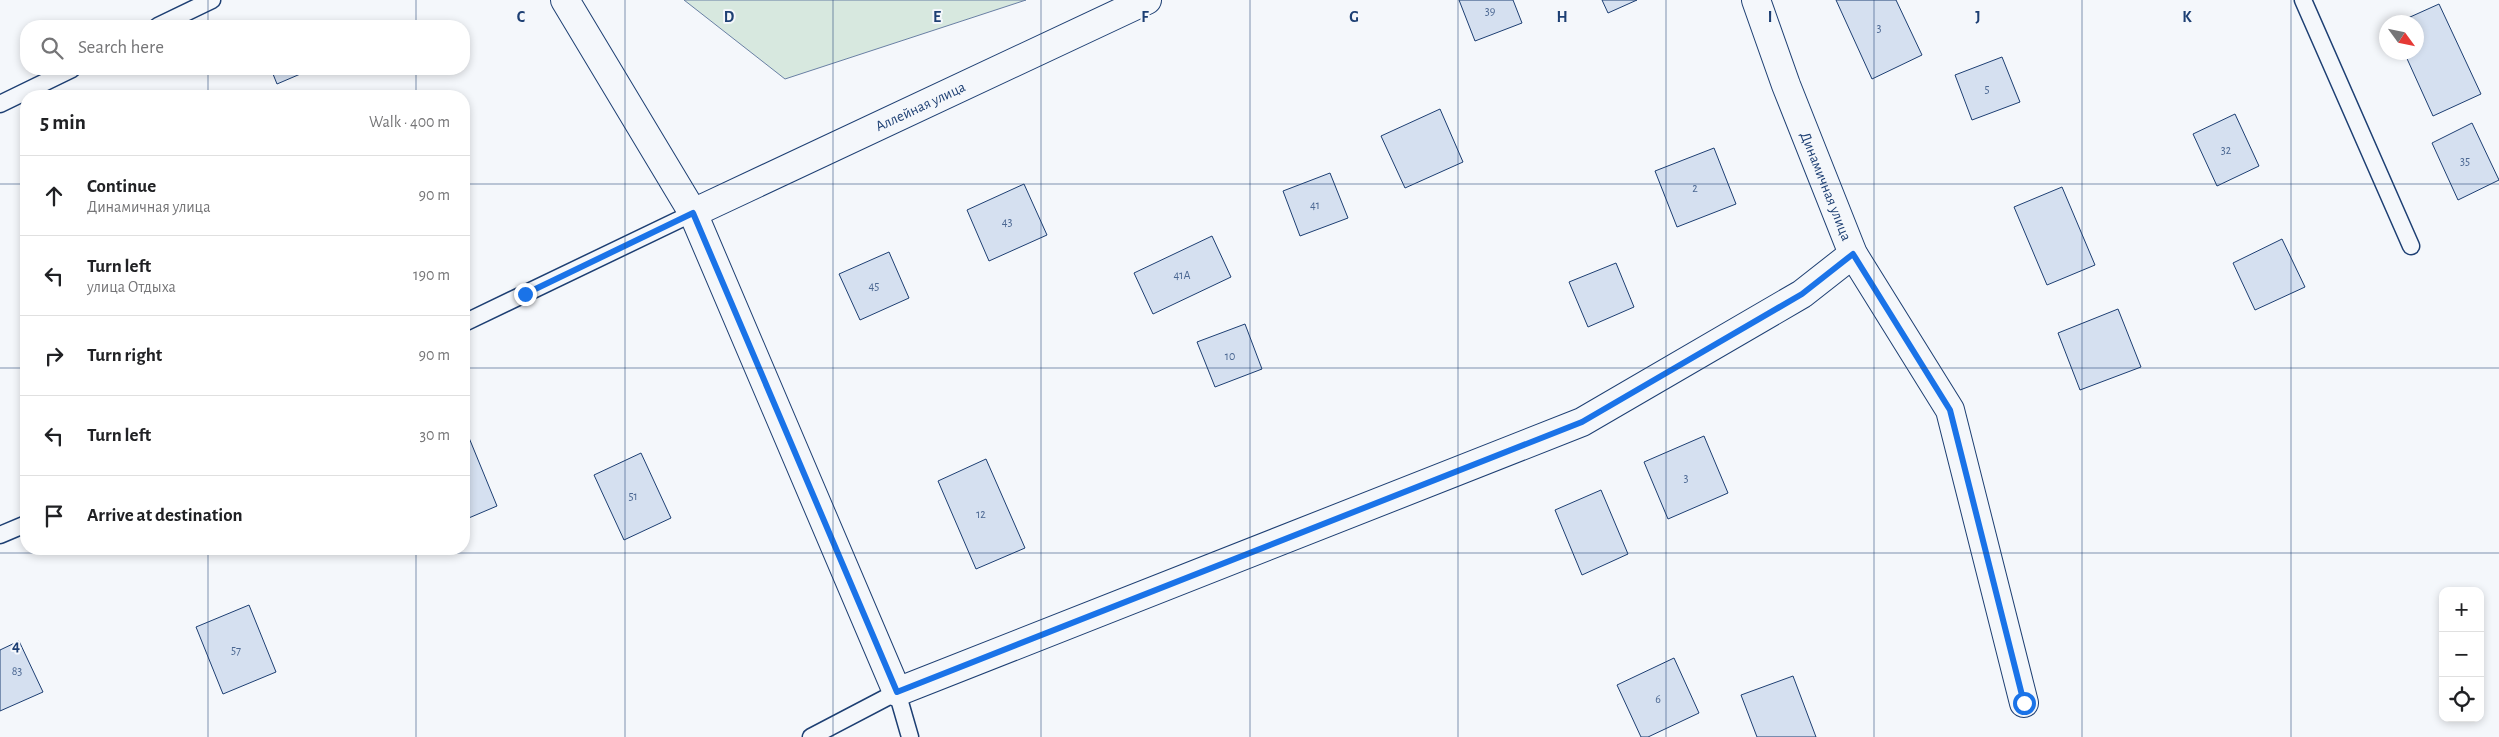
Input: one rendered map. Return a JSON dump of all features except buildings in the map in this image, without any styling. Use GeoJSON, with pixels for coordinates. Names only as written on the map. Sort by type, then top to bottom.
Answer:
{"type":"FeatureCollection","features":[{"type":"Feature","properties":{"kind":"street"},"geometry":{"type":"LineString","coordinates":[[564,0],[693,213],[897,692],[1582,422],[1802,294],[1853,254]]}},
{"type":"Feature","properties":{"kind":"street","name":"Аллейная улица"},"geometry":{"type":"LineString","coordinates":[[693,213],[1147,0]]}},
{"type":"Feature","properties":{"kind":"street","name":"Динамичная улица"},"geometry":{"type":"LineString","coordinates":[[1756,0],[1786,85],[1853,254],[1950,410],[2024,703]]}},
{"type":"Feature","properties":{"kind":"lane"},"geometry":{"type":"LineString","coordinates":[[170,20],[212,0]]}},
{"type":"Feature","properties":{"kind":"lane"},"geometry":{"type":"LineString","coordinates":[[2303,0],[2411,246]]}},
{"type":"Feature","properties":{"kind":"lane"},"geometry":{"type":"LineString","coordinates":[[29,90],[60,75]]}},
{"type":"Feature","properties":{"kind":"lane"},"geometry":{"type":"LineString","coordinates":[[0,104],[20,94]]}},
{"type":"Feature","properties":{"kind":"lane"},"geometry":{"type":"LineString","coordinates":[[470,320],[693,213]]}},
{"type":"Feature","properties":{"kind":"lane"},"geometry":{"type":"LineString","coordinates":[[0,535],[20,527]]}},
{"type":"Feature","properties":{"kind":"lane"},"geometry":{"type":"LineString","coordinates":[[811,737],[897,692],[910,737]]}},
{"type":"Feature","properties":{"kind":"shaded area"},"geometry":{"type":"Polygon","coordinates":[[[684,0],[1026,0],[785,79],[684,0]]]}},
{"type":"Feature","properties":{"kind":"route"},"geometry":{"type":"LineString","coordinates":[[525,294],[693,213],[897,692],[1582,422],[1802,294],[1853,254],[1950,410],[2024,703]]}}]}
